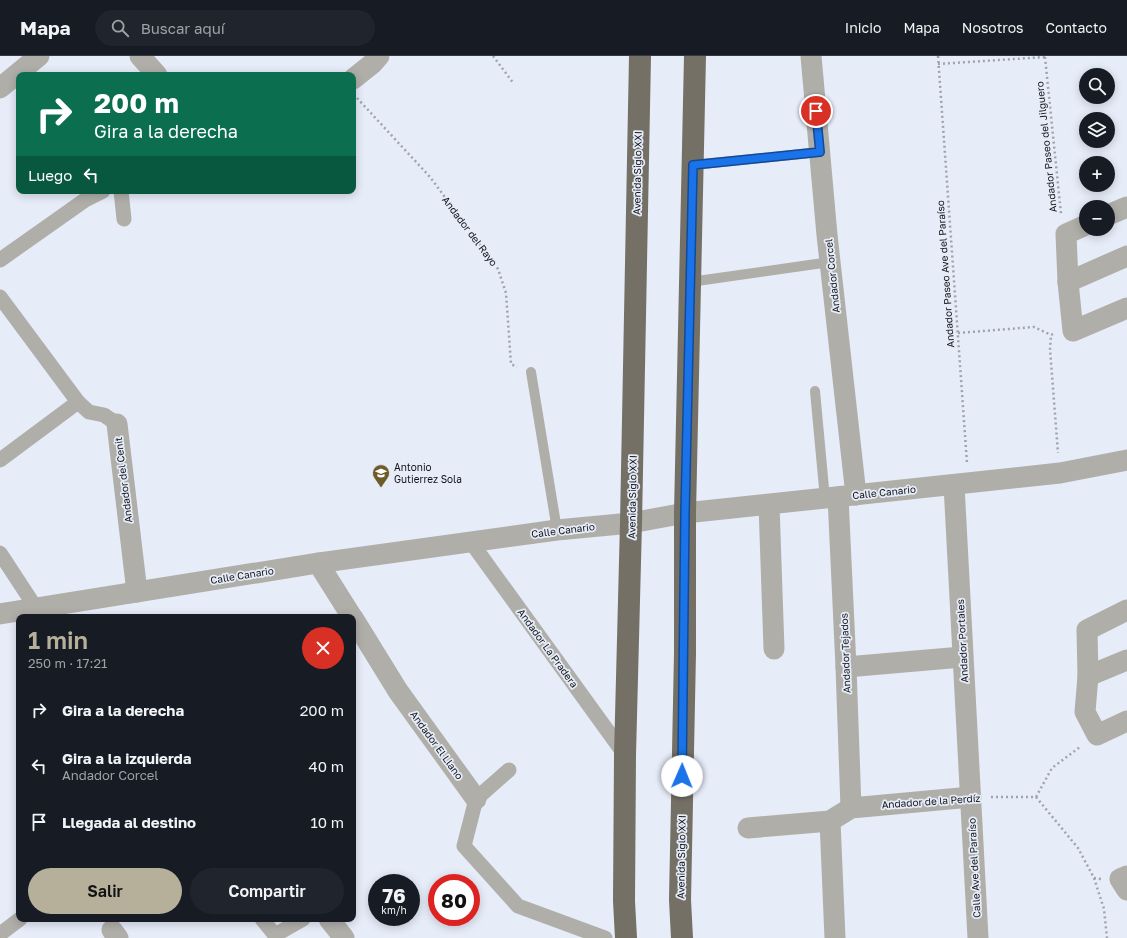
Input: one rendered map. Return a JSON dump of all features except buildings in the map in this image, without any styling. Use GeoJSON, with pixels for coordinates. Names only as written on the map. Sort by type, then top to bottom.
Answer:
{"type":"FeatureCollection","features":[{"type":"Feature","properties":{"kind":"highway","name":"Avenida Siglo XXI"},"geometry":{"type":"LineString","coordinates":[[626,938],[624,901],[625,755],[640,56]]}},
{"type":"Feature","properties":{"kind":"highway","name":"Avenida Siglo XXI"},"geometry":{"type":"LineString","coordinates":[[682,938],[680,900],[685,513],[695,56]]}},
{"type":"Feature","properties":{"kind":"street"},"geometry":{"type":"LineString","coordinates":[[20,72],[39,56]]}},
{"type":"Feature","properties":{"kind":"street"},"geometry":{"type":"LineString","coordinates":[[140,56],[154,72]]}},
{"type":"Feature","properties":{"kind":"street"},"geometry":{"type":"LineString","coordinates":[[356,77],[373,63],[379,56]]}},
{"type":"Feature","properties":{"kind":"street","name":"Andador Corcel"},"geometry":{"type":"LineString","coordinates":[[811,56],[830,262],[839,497]]}},
{"type":"Feature","properties":{"kind":"street"},"geometry":{"type":"LineString","coordinates":[[0,88],[16,75]]}},
{"type":"Feature","properties":{"kind":"street"},"geometry":{"type":"LineString","coordinates":[[0,260],[85,200],[98,194]]}},
{"type":"Feature","properties":{"kind":"street"},"geometry":{"type":"LineString","coordinates":[[121,194],[124,219]]}},
{"type":"Feature","properties":{"kind":"street"},"geometry":{"type":"LineString","coordinates":[[1115,212],[1127,207]]}},
{"type":"Feature","properties":{"kind":"street"},"geometry":{"type":"LineString","coordinates":[[1079,228],[1066,234],[1068,282],[1073,331],[1127,308]]}},
{"type":"Feature","properties":{"kind":"street"},"geometry":{"type":"LineString","coordinates":[[1068,282],[1127,256]]}},
{"type":"Feature","properties":{"kind":"street","name":"Andador del Cenit"},"geometry":{"type":"LineString","coordinates":[[0,297],[78,402],[89,412],[104,415],[117,424],[137,592]]}},
{"type":"Feature","properties":{"kind":"street"},"geometry":{"type":"LineString","coordinates":[[0,460],[78,402]]}},
{"type":"Feature","properties":{"kind":"street","name":"Calle Canario"},"geometry":{"type":"LineString","coordinates":[[0,614],[36,608],[82,610],[137,592],[318,563],[557,530],[631,523],[685,513],[1060,473],[1127,460]]}},
{"type":"Feature","properties":{"kind":"street","name":"Andador Portales"},"geometry":{"type":"LineString","coordinates":[[961,484],[962,657],[971,798]]}},
{"type":"Feature","properties":{"kind":"street","name":"Andador Tejados"},"geometry":{"type":"LineString","coordinates":[[839,497],[851,808]]}},
{"type":"Feature","properties":{"kind":"street"},"geometry":{"type":"LineString","coordinates":[[769,505],[774,649]]}},
{"type":"Feature","properties":{"kind":"street","name":"Andador La Pradera"},"geometry":{"type":"LineString","coordinates":[[471,542],[625,755]]}},
{"type":"Feature","properties":{"kind":"street"},"geometry":{"type":"LineString","coordinates":[[0,553],[36,608]]}},
{"type":"Feature","properties":{"kind":"street"},"geometry":{"type":"LineString","coordinates":[[318,563],[350,614]]}},
{"type":"Feature","properties":{"kind":"street"},"geometry":{"type":"LineString","coordinates":[[1127,610],[1087,630],[1088,676],[1085,712],[1097,735],[1127,721]]}},
{"type":"Feature","properties":{"kind":"street","name":"Andador El Llano"},"geometry":{"type":"LineString","coordinates":[[356,623],[398,690],[476,799]]}},
{"type":"Feature","properties":{"kind":"street"},"geometry":{"type":"LineString","coordinates":[[846,667],[962,657]]}},
{"type":"Feature","properties":{"kind":"street"},"geometry":{"type":"LineString","coordinates":[[1088,676],[1127,660]]}},
{"type":"Feature","properties":{"kind":"street"},"geometry":{"type":"LineString","coordinates":[[509,770],[476,799],[464,846],[518,906],[605,938]]}},
{"type":"Feature","properties":{"kind":"street","name":"Andador de la Perdíz"},"geometry":{"type":"LineString","coordinates":[[830,821],[851,808],[971,798]]}},
{"type":"Feature","properties":{"kind":"street","name":"Calle Ave del Paraíso"},"geometry":{"type":"LineString","coordinates":[[971,798],[978,938]]}},
{"type":"Feature","properties":{"kind":"street"},"geometry":{"type":"LineString","coordinates":[[748,828],[830,821],[835,938]]}},
{"type":"Feature","properties":{"kind":"street"},"geometry":{"type":"LineString","coordinates":[[0,934],[16,922]]}},
{"type":"Feature","properties":{"kind":"street"},"geometry":{"type":"LineString","coordinates":[[264,922],[275,935],[298,922]]}},
{"type":"Feature","properties":{"kind":"street"},"geometry":{"type":"LineString","coordinates":[[331,922],[344,938]]}},
{"type":"Feature","properties":{"kind":"lane"},"geometry":{"type":"LineString","coordinates":[[693,165],[820,152]]}},
{"type":"Feature","properties":{"kind":"lane"},"geometry":{"type":"LineString","coordinates":[[690,282],[830,262]]}},
{"type":"Feature","properties":{"kind":"lane"},"geometry":{"type":"LineString","coordinates":[[531,372],[557,530]]}},
{"type":"Feature","properties":{"kind":"lane"},"geometry":{"type":"LineString","coordinates":[[815,391],[839,497]]}},
{"type":"Feature","properties":{"kind":"path"},"geometry":{"type":"LineString","coordinates":[[492,56],[514,84]]}},
{"type":"Feature","properties":{"kind":"path","name":"Andador Paseo Ave del Paraíso"},"geometry":{"type":"LineString","coordinates":[[938,56],[958,333],[961,484]]}},
{"type":"Feature","properties":{"kind":"path"},"geometry":{"type":"LineString","coordinates":[[938,64],[1046,57]]}},
{"type":"Feature","properties":{"kind":"path","name":"Andador Paseo del Jilguero"},"geometry":{"type":"LineString","coordinates":[[1046,57],[1061,218],[1066,234]]}},
{"type":"Feature","properties":{"kind":"path","name":"Andador del Rayo"},"geometry":{"type":"LineString","coordinates":[[356,97],[430,177],[498,269],[506,293],[511,364],[531,372]]}},
{"type":"Feature","properties":{"kind":"path"},"geometry":{"type":"LineString","coordinates":[[958,333],[1034,327],[1051,335],[1073,331]]}},
{"type":"Feature","properties":{"kind":"path"},"geometry":{"type":"LineString","coordinates":[[1051,335],[1050,349],[1060,473]]}},
{"type":"Feature","properties":{"kind":"path"},"geometry":{"type":"LineString","coordinates":[[1097,735],[1052,768],[1036,797],[1078,848],[1094,878],[1104,909],[1107,938]]}},
{"type":"Feature","properties":{"kind":"path","name":"Andador de la Perdíz"},"geometry":{"type":"LineString","coordinates":[[971,798],[1036,797]]}},
{"type":"Feature","properties":{"kind":"path"},"geometry":{"type":"LineString","coordinates":[[1094,878],[1125,882]]}},
{"type":"Feature","properties":{"kind":"place","name":"Antonio Gutierrez Sola"},"geometry":{"type":"Point","coordinates":[381,488]}},
{"type":"Feature","properties":{"kind":"route"},"geometry":{"type":"LineString","coordinates":[[682,776],[685,513],[693,165],[820,152],[816,111]]}}]}
